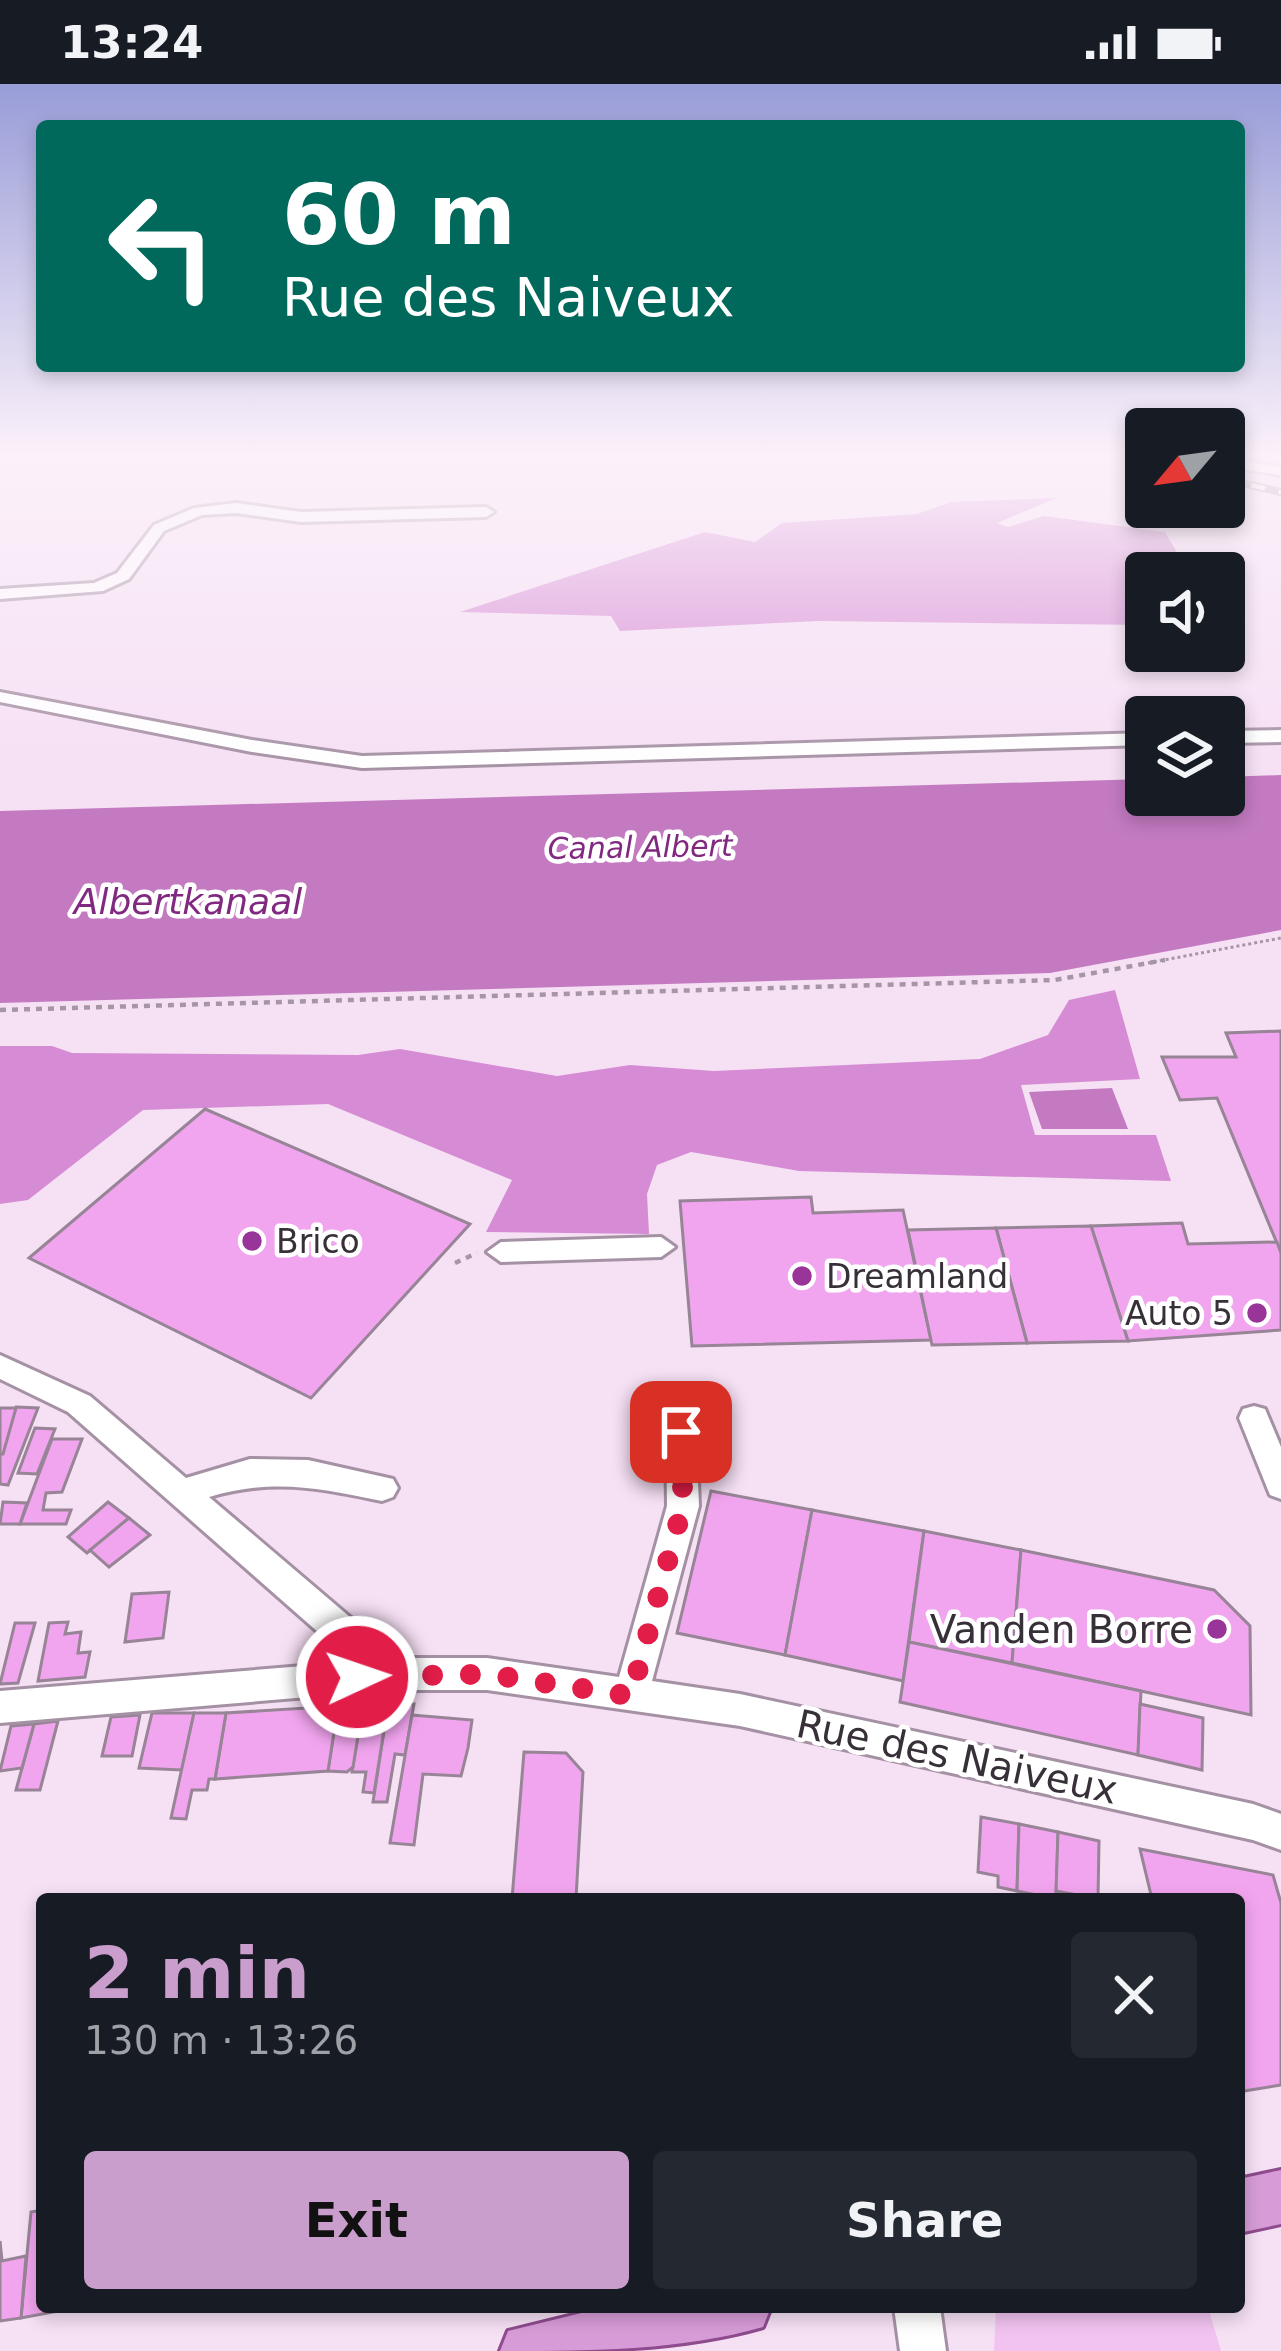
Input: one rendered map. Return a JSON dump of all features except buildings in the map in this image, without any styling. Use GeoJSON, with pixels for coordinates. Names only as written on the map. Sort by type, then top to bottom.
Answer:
{"type":"FeatureCollection","features":[{"type":"Feature","properties":{"kind":"main road"},"geometry":{"type":"LineString","coordinates":[[1245,2205],[1281,2197]]}},
{"type":"Feature","properties":{"kind":"main road"},"geometry":{"type":"LineString","coordinates":[[528,2351],[714,2313]]}},
{"type":"Feature","properties":{"kind":"street"},"geometry":{"type":"LineString","coordinates":[[0,594],[97,588],[123,576],[135,560]]}},
{"type":"Feature","properties":{"kind":"street"},"geometry":{"type":"LineString","coordinates":[[0,697],[252,746],[362,762],[1125,741]]}},
{"type":"Feature","properties":{"kind":"street"},"geometry":{"type":"LineString","coordinates":[[1245,737],[1281,736]]}},
{"type":"Feature","properties":{"kind":"street"},"geometry":{"type":"LineString","coordinates":[[495,1252],[661,1247]]}},
{"type":"Feature","properties":{"kind":"street"},"geometry":{"type":"LineString","coordinates":[[0,1366],[80,1404],[391,1674]]}},
{"type":"Feature","properties":{"kind":"street"},"geometry":{"type":"LineString","coordinates":[[1254,1418],[1281,1486]]}},
{"type":"Feature","properties":{"kind":"street"},"geometry":{"type":"LineString","coordinates":[[631,1696],[683,1505],[681,1432]]}},
{"type":"Feature","properties":{"kind":"street"},"geometry":{"type":"LineString","coordinates":[[183,1492],[250,1472],[308,1474],[382,1488]]}},
{"type":"Feature","properties":{"kind":"street","name":"Rue des Naiveux"},"geometry":{"type":"LineString","coordinates":[[0,1706],[391,1674],[487,1674],[759,1714],[1281,1832]]}},
{"type":"Feature","properties":{"kind":"street"},"geometry":{"type":"LineString","coordinates":[[918,2313],[923,2351]]}},
{"type":"Feature","properties":{"kind":"path"},"geometry":{"type":"LineString","coordinates":[[0,1010],[1055,980],[1281,938]]}},
{"type":"Feature","properties":{"kind":"path"},"geometry":{"type":"LineString","coordinates":[[455,1263],[495,1252]]}},
{"type":"Feature","properties":{"kind":"shaded area"},"geometry":{"type":"Polygon","coordinates":[[[620,560],[1125,560],[1125,625],[818,621],[620,631],[611,616],[460,612],[620,560]]]}},
{"type":"Feature","properties":{"kind":"shaded area"},"geometry":{"type":"Polygon","coordinates":[[[1115,990],[1140,1079],[1021,1085],[1035,1135],[1156,1135],[1171,1181],[799,1171],[691,1152],[657,1165],[647,1194],[649,1234],[486,1232],[512,1180],[328,1104],[143,1110],[28,1200],[0,1204],[0,1046],[52,1046],[72,1053],[358,1055],[400,1049],[557,1076],[630,1065],[714,1071],[980,1059],[1048,1035],[1069,1000],[1115,990]]]}},
{"type":"Feature","properties":{"kind":"shaded area"},"geometry":{"type":"Polygon","coordinates":[[[996,2313],[1210,2313],[1221,2351],[994,2351],[996,2313]]]}},
{"type":"Feature","properties":{"kind":"water","name":"Albertkanaal"},"geometry":{"type":"Polygon","coordinates":[[[1281,775],[1281,930],[1050,973],[0,1003],[0,811],[1125,780],[1125,816],[1245,816],[1245,776],[1281,775]]]}},
{"type":"Feature","properties":{"kind":"water"},"geometry":{"type":"Polygon","coordinates":[[[1112,1088],[1128,1129],[1042,1129],[1029,1092],[1112,1088]]]}},
{"type":"Feature","properties":{"kind":"place","name":"Brico"},"geometry":{"type":"Point","coordinates":[252,1241]}},
{"type":"Feature","properties":{"kind":"place","name":"Dreamland"},"geometry":{"type":"Point","coordinates":[802,1276]}},
{"type":"Feature","properties":{"kind":"place","name":"Auto 5"},"geometry":{"type":"Point","coordinates":[1257,1313]}},
{"type":"Feature","properties":{"kind":"place","name":"Vanden Borre"},"geometry":{"type":"Point","coordinates":[1217,1629]}},
{"type":"Feature","properties":{"kind":"route"},"geometry":{"type":"LineString","coordinates":[[357,1677],[487,1674],[631,1696],[683,1505],[681,1432]]}},
{"type":"Feature","properties":{"kind":"water label","name":"Canal Albert"},"geometry":{"type":"Point","coordinates":[640,847]}}]}
